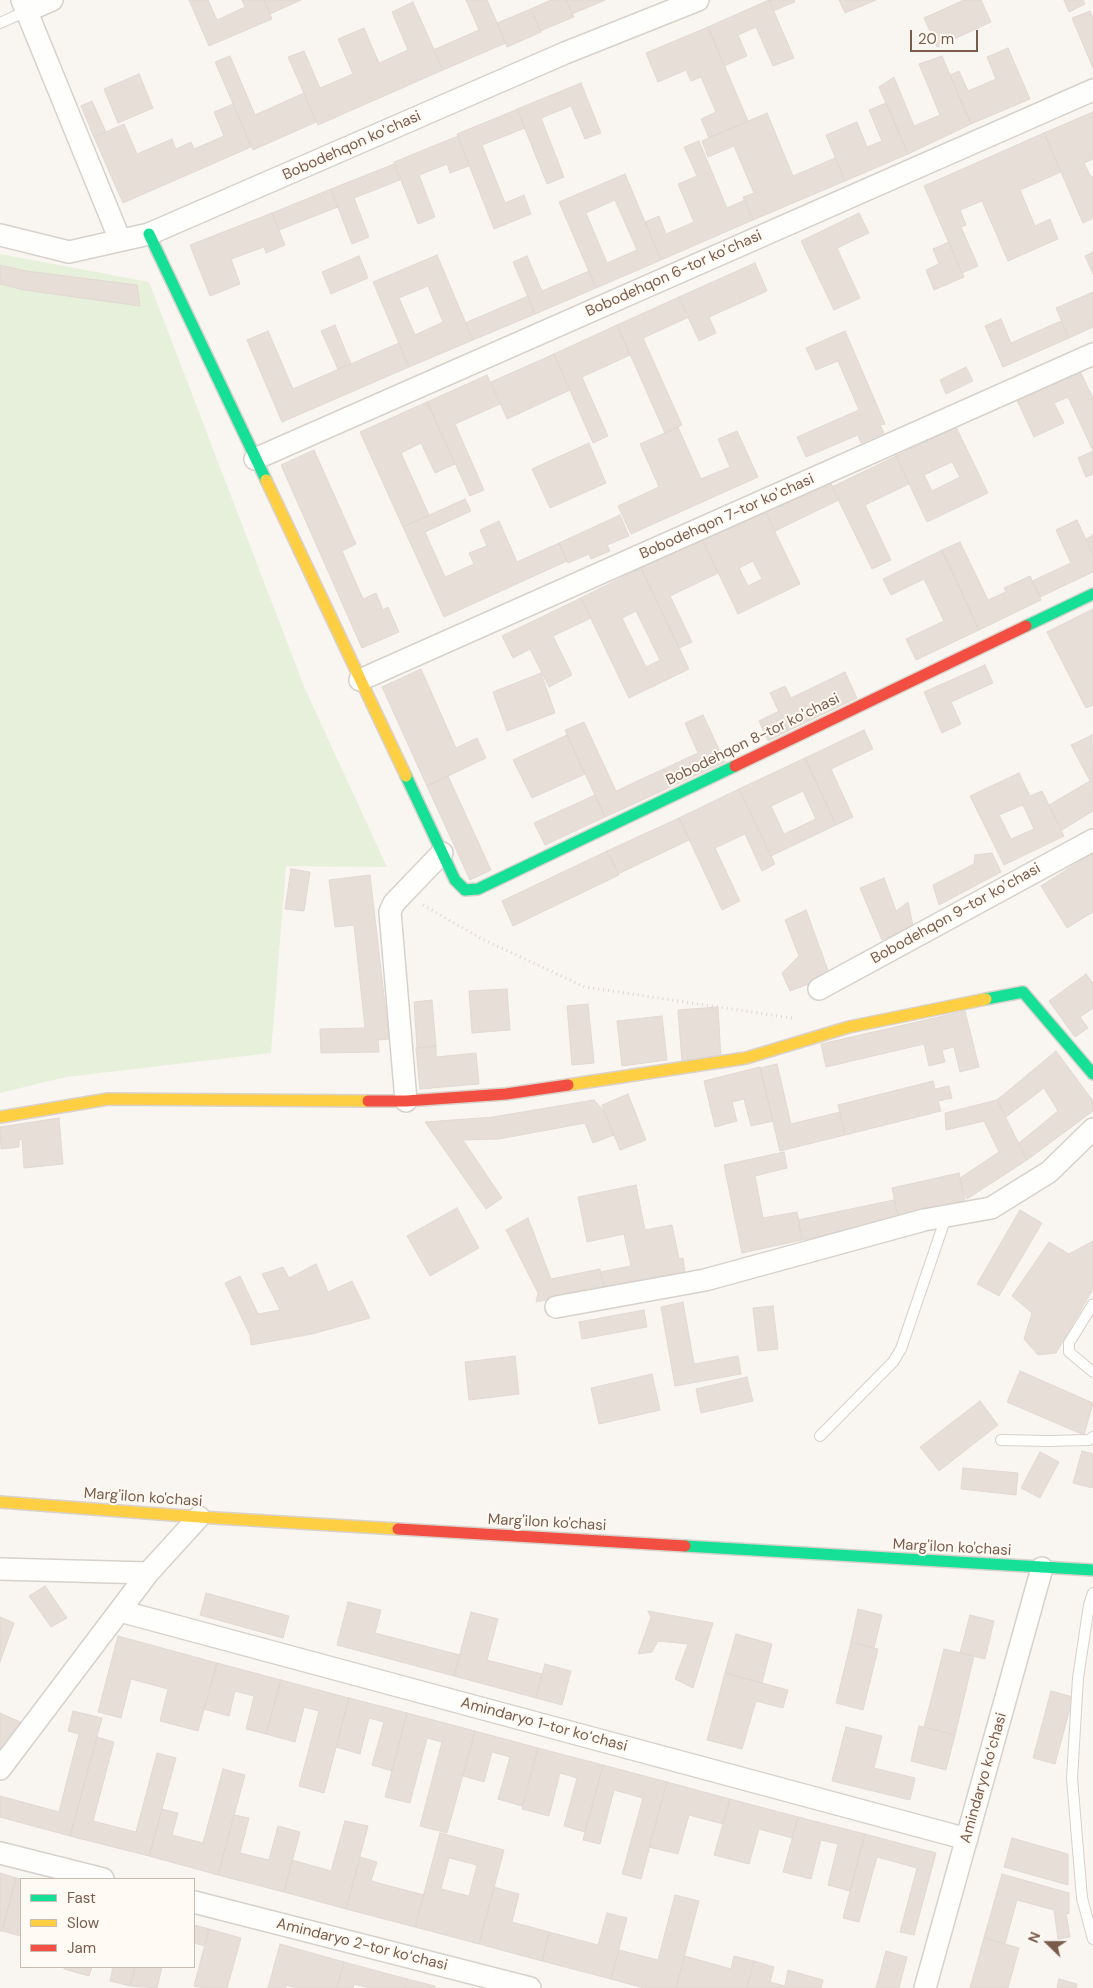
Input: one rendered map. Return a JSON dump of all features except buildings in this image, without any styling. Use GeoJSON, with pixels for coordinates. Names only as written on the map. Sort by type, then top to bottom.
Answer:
{"type":"FeatureCollection","features":[{"type":"Feature","properties":{"kind":"street"},"geometry":{"type":"LineString","coordinates":[[52,0],[25,5],[120,240]]}},
{"type":"Feature","properties":{"kind":"street","name":"Bobodehqon koʼchasi"},"geometry":{"type":"LineString","coordinates":[[0,234],[69,252],[148,234],[566,53],[698,0]]}},
{"type":"Feature","properties":{"kind":"street","name":"Bobodehqon 6-tor koʼchasi"},"geometry":{"type":"LineString","coordinates":[[255,458],[1093,90]]}},
{"type":"Feature","properties":{"kind":"street","name":"Bobodehqon 8-tor koʼchasi"},"geometry":{"type":"LineString","coordinates":[[148,234],[455,880],[465,890],[478,889],[1093,594]]}},
{"type":"Feature","properties":{"kind":"street","name":"Bobodehqon 7-tor koʼchasi"},"geometry":{"type":"LineString","coordinates":[[360,680],[1093,354]]}},
{"type":"Feature","properties":{"kind":"street","name":"Bobodehqon 9-tor koʼchasi"},"geometry":{"type":"LineString","coordinates":[[819,989],[1093,840]]}},
{"type":"Feature","properties":{"kind":"street"},"geometry":{"type":"LineString","coordinates":[[406,1101],[390,912],[394,903],[442,853]]}},
{"type":"Feature","properties":{"kind":"street"},"geometry":{"type":"LineString","coordinates":[[0,1117],[108,1099],[406,1101],[506,1094],[746,1058],[848,1027],[1023,992],[1093,1074]]}},
{"type":"Feature","properties":{"kind":"street"},"geometry":{"type":"LineString","coordinates":[[556,1307],[705,1280],[924,1220],[991,1208],[1049,1172],[1093,1130]]}},
{"type":"Feature","properties":{"kind":"street","name":"Marg'ilon ko'chasi"},"geometry":{"type":"LineString","coordinates":[[0,1502],[199,1518],[1093,1570]]}},
{"type":"Feature","properties":{"kind":"street"},"geometry":{"type":"LineString","coordinates":[[0,1769],[148,1573],[199,1518]]}},
{"type":"Feature","properties":{"kind":"street","name":"Amindaryo koʻchasi"},"geometry":{"type":"LineString","coordinates":[[925,1988],[1042,1568]]}},
{"type":"Feature","properties":{"kind":"street"},"geometry":{"type":"LineString","coordinates":[[0,1569],[148,1573]]}},
{"type":"Feature","properties":{"kind":"street","name":"Amindaryo 1-tor koʻchasi"},"geometry":{"type":"LineString","coordinates":[[120,1611],[967,1839]]}},
{"type":"Feature","properties":{"kind":"street"},"geometry":{"type":"LineString","coordinates":[[0,1853],[99,1878]]}},
{"type":"Feature","properties":{"kind":"street","name":"Amindaryo 2-tor koʻchasi"},"geometry":{"type":"LineString","coordinates":[[195,1902],[530,1988]]}},
{"type":"Feature","properties":{"kind":"lane"},"geometry":{"type":"LineString","coordinates":[[0,23],[25,5]]}},
{"type":"Feature","properties":{"kind":"lane"},"geometry":{"type":"LineString","coordinates":[[820,1436],[893,1362],[901,1349],[946,1216]]}},
{"type":"Feature","properties":{"kind":"lane"},"geometry":{"type":"LineString","coordinates":[[1093,1304],[1069,1343],[1069,1352],[1093,1372]]}},
{"type":"Feature","properties":{"kind":"lane"},"geometry":{"type":"LineString","coordinates":[[1001,1440],[1089,1440],[1093,1437]]}},
{"type":"Feature","properties":{"kind":"lane"},"geometry":{"type":"LineString","coordinates":[[1093,1593],[1089,1605],[1078,1678],[1072,1778],[1082,1898],[1093,1939]]}},
{"type":"Feature","properties":{"kind":"path"},"geometry":{"type":"LineString","coordinates":[[403,893],[482,940],[585,987],[801,1019]]}},
{"type":"Feature","properties":{"kind":"green space"},"geometry":{"type":"Polygon","coordinates":[[[0,254],[149,282],[305,689],[387,867],[286,866],[271,1053],[66,1077],[0,1093],[0,254]]]}},
{"type":"Feature","properties":{"kind":"traffic: fast"},"geometry":{"type":"LineString","coordinates":[[149,234],[266,480]]}},
{"type":"Feature","properties":{"kind":"traffic: fast"},"geometry":{"type":"LineString","coordinates":[[1026,626],[1093,594]]}},
{"type":"Feature","properties":{"kind":"traffic: fast"},"geometry":{"type":"LineString","coordinates":[[406,776],[455,880],[465,890],[478,889],[735,766]]}},
{"type":"Feature","properties":{"kind":"traffic: fast"},"geometry":{"type":"LineString","coordinates":[[986,999],[1023,992],[1093,1074]]}},
{"type":"Feature","properties":{"kind":"traffic: fast"},"geometry":{"type":"LineString","coordinates":[[685,1546],[1093,1570]]}},
{"type":"Feature","properties":{"kind":"traffic: slow"},"geometry":{"type":"LineString","coordinates":[[266,480],[406,776]]}},
{"type":"Feature","properties":{"kind":"traffic: slow"},"geometry":{"type":"LineString","coordinates":[[568,1085],[746,1058],[849,1027],[986,999]]}},
{"type":"Feature","properties":{"kind":"traffic: slow"},"geometry":{"type":"LineString","coordinates":[[0,1117],[108,1099],[368,1101]]}},
{"type":"Feature","properties":{"kind":"traffic: slow"},"geometry":{"type":"LineString","coordinates":[[0,1502],[398,1529]]}},
{"type":"Feature","properties":{"kind":"traffic: jam"},"geometry":{"type":"LineString","coordinates":[[735,766],[1026,626]]}},
{"type":"Feature","properties":{"kind":"traffic: jam"},"geometry":{"type":"LineString","coordinates":[[368,1101],[406,1101],[506,1094],[568,1085]]}},
{"type":"Feature","properties":{"kind":"traffic: jam"},"geometry":{"type":"LineString","coordinates":[[398,1529],[685,1546]]}}]}
